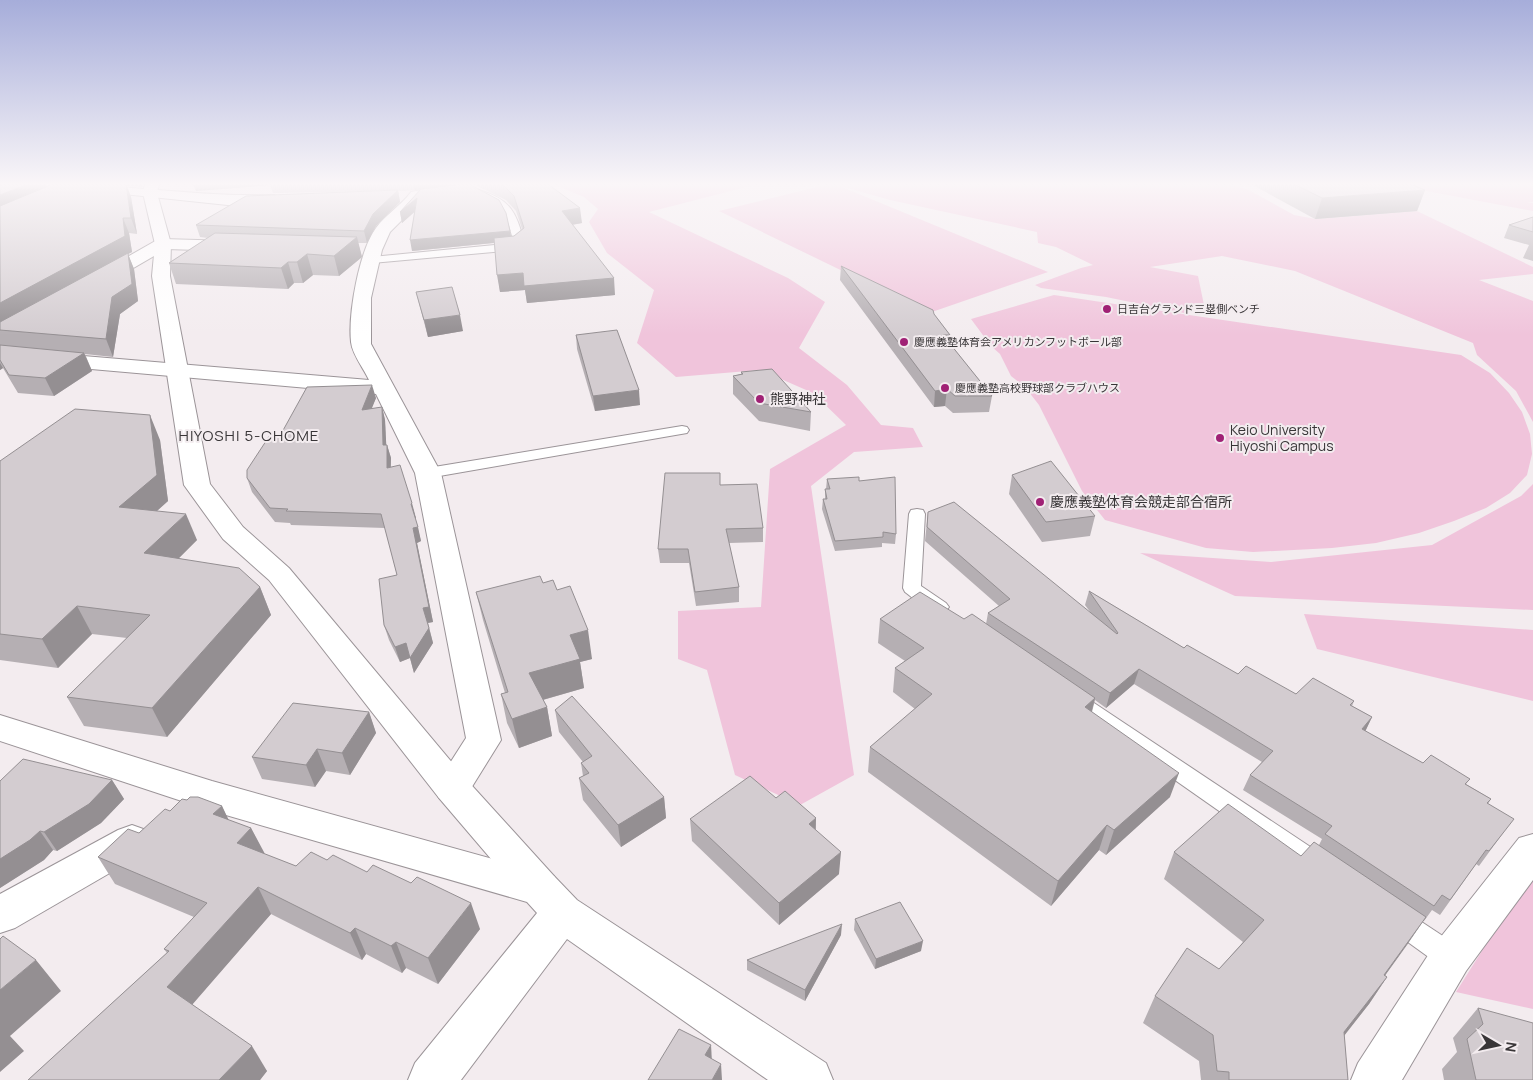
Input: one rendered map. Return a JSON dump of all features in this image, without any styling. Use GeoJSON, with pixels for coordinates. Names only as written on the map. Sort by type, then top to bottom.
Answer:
{"type":"FeatureCollection","features":[{"type":"Feature","properties":{"kind":"street"},"geometry":{"type":"LineString","coordinates":[[161,234],[163,244],[161,276],[197,485],[233,533],[279,574],[452,788],[551,901],[809,1080]]}},
{"type":"Feature","properties":{"kind":"street"},"geometry":{"type":"LineString","coordinates":[[380,234],[367,253],[362,298],[361,344],[428,473],[484,740],[452,788]]}},
{"type":"Feature","properties":{"kind":"street"},"geometry":{"type":"LineString","coordinates":[[86,288],[163,244],[249,247]]}},
{"type":"Feature","properties":{"kind":"street"},"geometry":{"type":"LineString","coordinates":[[0,355],[383,388]]}},
{"type":"Feature","properties":{"kind":"street"},"geometry":{"type":"LineString","coordinates":[[0,728],[551,901]]}},
{"type":"Feature","properties":{"kind":"street"},"geometry":{"type":"LineString","coordinates":[[0,915],[212,796]]}},
{"type":"Feature","properties":{"kind":"street"},"geometry":{"type":"LineString","coordinates":[[1374,1080],[1451,957],[1533,850]]}},
{"type":"Feature","properties":{"kind":"street"},"geometry":{"type":"LineString","coordinates":[[432,1080],[551,901]]}},
{"type":"Feature","properties":{"kind":"lane"},"geometry":{"type":"LineString","coordinates":[[367,253],[515,246],[520,244],[517,234]]}},
{"type":"Feature","properties":{"kind":"lane"},"geometry":{"type":"LineString","coordinates":[[428,473],[682,430]]}},
{"type":"Feature","properties":{"kind":"lane"},"geometry":{"type":"LineString","coordinates":[[917,514],[912,588],[953,616]]}},
{"type":"Feature","properties":{"kind":"lane"},"geometry":{"type":"LineString","coordinates":[[1059,689],[1337,879]]}},
{"type":"Feature","properties":{"kind":"lane"},"geometry":{"type":"LineString","coordinates":[[1378,907],[1451,957]]}},
{"type":"Feature","properties":{"kind":"shaded area"},"geometry":{"type":"Polygon","coordinates":[[[596,234],[696,234],[788,278],[825,302],[799,348],[847,385],[881,425],[913,428],[923,447],[854,452],[811,486],[854,775],[800,805],[735,775],[707,670],[678,659],[678,611],[761,607],[770,469],[846,425],[813,393],[760,370],[676,377],[637,343],[654,290],[607,253],[596,234]]]}},
{"type":"Feature","properties":{"kind":"shaded area"},"geometry":{"type":"Polygon","coordinates":[[[767,234],[957,234],[1048,272],[929,313],[767,234]]]}},
{"type":"Feature","properties":{"kind":"shaded area"},"geometry":{"type":"Polygon","coordinates":[[[1037,234],[1465,234],[1533,267],[1533,274],[1479,280],[1533,301],[1533,422],[1516,391],[1477,355],[1473,343],[1295,271],[1222,256],[1150,267],[1198,276],[1204,305],[1186,303],[1184,313],[1106,297],[1041,288],[1035,285],[1093,265],[1056,247],[1038,243],[1037,234]]]}},
{"type":"Feature","properties":{"kind":"shaded area"},"geometry":{"type":"Polygon","coordinates":[[[1054,295],[1461,355],[1490,373],[1509,393],[1522,412],[1530,434],[1532,454],[1527,475],[1510,493],[1486,508],[1454,521],[1419,533],[1376,543],[1332,548],[1253,552],[1206,548],[1105,520],[1082,491],[1039,405],[1025,387],[1011,376],[1000,354],[991,346],[971,319],[1054,295]]]}},
{"type":"Feature","properties":{"kind":"shaded area"},"geometry":{"type":"Polygon","coordinates":[[[1533,484],[1533,610],[1235,596],[1140,553],[1271,562],[1432,545],[1521,496],[1533,484]]]}},
{"type":"Feature","properties":{"kind":"shaded area"},"geometry":{"type":"Polygon","coordinates":[[[1304,614],[1533,630],[1533,701],[1317,649],[1304,614]]]}},
{"type":"Feature","properties":{"kind":"shaded area"},"geometry":{"type":"Polygon","coordinates":[[[1533,872],[1533,1009],[1456,992],[1526,881],[1533,872]]]}},
{"type":"Feature","properties":{"kind":"building"},"geometry":{"type":"Polygon","coordinates":[[[0,234],[125,234],[125,236],[0,303],[0,234]]]}},
{"type":"Feature","properties":{"kind":"building"},"geometry":{"type":"Polygon","coordinates":[[[213,234],[357,237],[334,256],[307,254],[297,262],[288,262],[281,268],[169,263],[213,234]]]}},
{"type":"Feature","properties":{"kind":"building"},"geometry":{"type":"Polygon","coordinates":[[[411,234],[472,234],[410,240],[411,234]]]}},
{"type":"Feature","properties":{"kind":"building"},"geometry":{"type":"Polygon","coordinates":[[[516,234],[580,234],[614,278],[524,286],[523,273],[497,275],[494,238],[516,234]]]}},
{"type":"Feature","properties":{"kind":"building"},"geometry":{"type":"Polygon","coordinates":[[[128,253],[132,284],[112,297],[106,339],[0,330],[0,322],[128,253]]]}},
{"type":"Feature","properties":{"kind":"building"},"geometry":{"type":"Polygon","coordinates":[[[841,266],[933,310],[950,335],[943,335],[992,396],[955,396],[947,389],[935,391],[841,266]]]}},
{"type":"Feature","properties":{"kind":"building"},"geometry":{"type":"Polygon","coordinates":[[[452,287],[460,315],[424,320],[416,292],[452,287]]]}},
{"type":"Feature","properties":{"kind":"building"},"geometry":{"type":"Polygon","coordinates":[[[617,330],[639,390],[593,396],[576,335],[617,330]]]}},
{"type":"Feature","properties":{"kind":"building"},"geometry":{"type":"Polygon","coordinates":[[[0,345],[84,353],[45,378],[9,375],[0,360],[0,345]]]}},
{"type":"Feature","properties":{"kind":"building"},"geometry":{"type":"Polygon","coordinates":[[[772,369],[811,412],[759,403],[733,376],[743,374],[741,372],[772,369]]]}},
{"type":"Feature","properties":{"kind":"building"},"geometry":{"type":"Polygon","coordinates":[[[372,385],[362,410],[382,407],[383,445],[387,445],[387,468],[400,465],[418,527],[413,528],[429,607],[423,608],[429,628],[410,658],[406,643],[395,647],[384,625],[379,579],[397,575],[381,514],[286,511],[288,509],[270,508],[247,478],[247,470],[270,435],[281,434],[307,387],[372,385]]]}},
{"type":"Feature","properties":{"kind":"building"},"geometry":{"type":"Polygon","coordinates":[[[75,409],[150,415],[157,475],[119,507],[186,514],[144,553],[239,568],[260,587],[152,708],[67,697],[150,615],[77,606],[42,639],[0,634],[0,461],[75,409]]]}},
{"type":"Feature","properties":{"kind":"building"},"geometry":{"type":"Polygon","coordinates":[[[1051,461],[1095,516],[1046,522],[1012,475],[1051,461]]]}},
{"type":"Feature","properties":{"kind":"building"},"geometry":{"type":"Polygon","coordinates":[[[665,473],[720,473],[720,485],[757,484],[763,528],[726,529],[739,587],[695,592],[688,549],[658,549],[665,473]]]}},
{"type":"Feature","properties":{"kind":"building"},"geometry":{"type":"Polygon","coordinates":[[[859,477],[859,481],[895,477],[896,534],[883,532],[883,537],[835,541],[823,499],[827,499],[825,489],[830,489],[827,479],[859,477]]]}},
{"type":"Feature","properties":{"kind":"building"},"geometry":{"type":"Polygon","coordinates":[[[954,502],[1117,634],[1089,591],[1184,648],[1187,645],[1238,674],[1246,666],[1296,694],[1313,678],[1354,701],[1350,705],[1372,717],[1362,729],[1423,763],[1431,755],[1470,779],[1465,784],[1491,799],[1487,803],[1514,819],[1489,851],[1486,850],[1450,900],[1442,895],[1434,906],[1325,834],[1332,826],[1250,775],[1273,751],[1139,669],[1110,693],[988,613],[1010,599],[927,527],[928,512],[954,502]]]}},
{"type":"Feature","properties":{"kind":"building"},"geometry":{"type":"Polygon","coordinates":[[[540,576],[543,583],[553,580],[557,590],[570,586],[588,630],[570,635],[580,659],[529,673],[547,707],[512,719],[501,694],[508,692],[476,592],[540,576]]]}},
{"type":"Feature","properties":{"kind":"building"},"geometry":{"type":"Polygon","coordinates":[[[920,592],[964,619],[972,614],[1095,698],[1085,707],[1179,773],[1114,830],[1107,825],[1058,881],[870,747],[932,694],[895,668],[924,648],[880,619],[920,592]]]}},
{"type":"Feature","properties":{"kind":"building"},"geometry":{"type":"Polygon","coordinates":[[[572,696],[664,797],[618,825],[579,778],[589,773],[581,763],[592,756],[555,710],[572,696]]]}},
{"type":"Feature","properties":{"kind":"building"},"geometry":{"type":"Polygon","coordinates":[[[293,703],[369,712],[342,753],[317,749],[306,765],[252,757],[293,703]]]}},
{"type":"Feature","properties":{"kind":"building"},"geometry":{"type":"Polygon","coordinates":[[[23,759],[112,780],[89,804],[44,832],[40,831],[30,840],[0,859],[0,781],[23,759]]]}},
{"type":"Feature","properties":{"kind":"building"},"geometry":{"type":"Polygon","coordinates":[[[750,776],[776,798],[785,791],[816,818],[809,824],[841,852],[779,903],[690,819],[750,776]]]}},
{"type":"Feature","properties":{"kind":"building"},"geometry":{"type":"Polygon","coordinates":[[[190,797],[198,797],[222,806],[213,814],[251,828],[237,843],[296,866],[311,852],[327,860],[333,855],[367,872],[373,865],[411,883],[417,877],[471,903],[428,958],[396,942],[391,946],[355,928],[350,933],[258,887],[167,987],[252,1046],[219,1080],[28,1080],[169,951],[164,949],[207,903],[98,857],[128,829],[139,833],[165,809],[170,811],[182,799],[187,800],[190,797]]]}},
{"type":"Feature","properties":{"kind":"building"},"geometry":{"type":"Polygon","coordinates":[[[1228,804],[1301,856],[1314,842],[1426,917],[1384,975],[1387,977],[1344,1032],[1348,1080],[1229,1080],[1229,1072],[1217,1071],[1213,1035],[1155,996],[1187,948],[1219,969],[1264,920],[1174,852],[1228,804]]]}},
{"type":"Feature","properties":{"kind":"building"},"geometry":{"type":"Polygon","coordinates":[[[900,902],[923,941],[876,959],[855,919],[900,902]]]}},
{"type":"Feature","properties":{"kind":"building"},"geometry":{"type":"Polygon","coordinates":[[[842,924],[805,990],[747,960],[842,924]]]}},
{"type":"Feature","properties":{"kind":"building"},"geometry":{"type":"Polygon","coordinates":[[[3,936],[36,960],[0,990],[0,939],[3,936]]]}},
{"type":"Feature","properties":{"kind":"building"},"geometry":{"type":"Polygon","coordinates":[[[1478,1008],[1533,1023],[1533,1080],[1476,1080],[1467,1039],[1483,1024],[1478,1008]]]}},
{"type":"Feature","properties":{"kind":"building"},"geometry":{"type":"Polygon","coordinates":[[[679,1029],[711,1045],[705,1055],[721,1064],[712,1080],[648,1080],[679,1029]]]}},
{"type":"Feature","properties":{"kind":"place","name":"日吉台グランド三塁側ベンチ"},"geometry":{"type":"Point","coordinates":[1107,309]}},
{"type":"Feature","properties":{"kind":"place","name":"慶應義塾体育会アメリカンフットボール部"},"geometry":{"type":"Point","coordinates":[904,342]}},
{"type":"Feature","properties":{"kind":"place","name":"慶應義塾高校野球部クラブハウス"},"geometry":{"type":"Point","coordinates":[945,388]}},
{"type":"Feature","properties":{"kind":"place","name":"熊野神社"},"geometry":{"type":"Point","coordinates":[760,399]}},
{"type":"Feature","properties":{"kind":"place","name":"Keio University Hiyoshi Campus"},"geometry":{"type":"Point","coordinates":[1220,438]}},
{"type":"Feature","properties":{"kind":"place","name":"慶應義塾体育会競走部合宿所"},"geometry":{"type":"Point","coordinates":[1040,502]}},
{"type":"Feature","properties":{"kind":"district","name":"HIYOSHI 5-CHOME"},"geometry":{"type":"Point","coordinates":[249,436]}}]}
